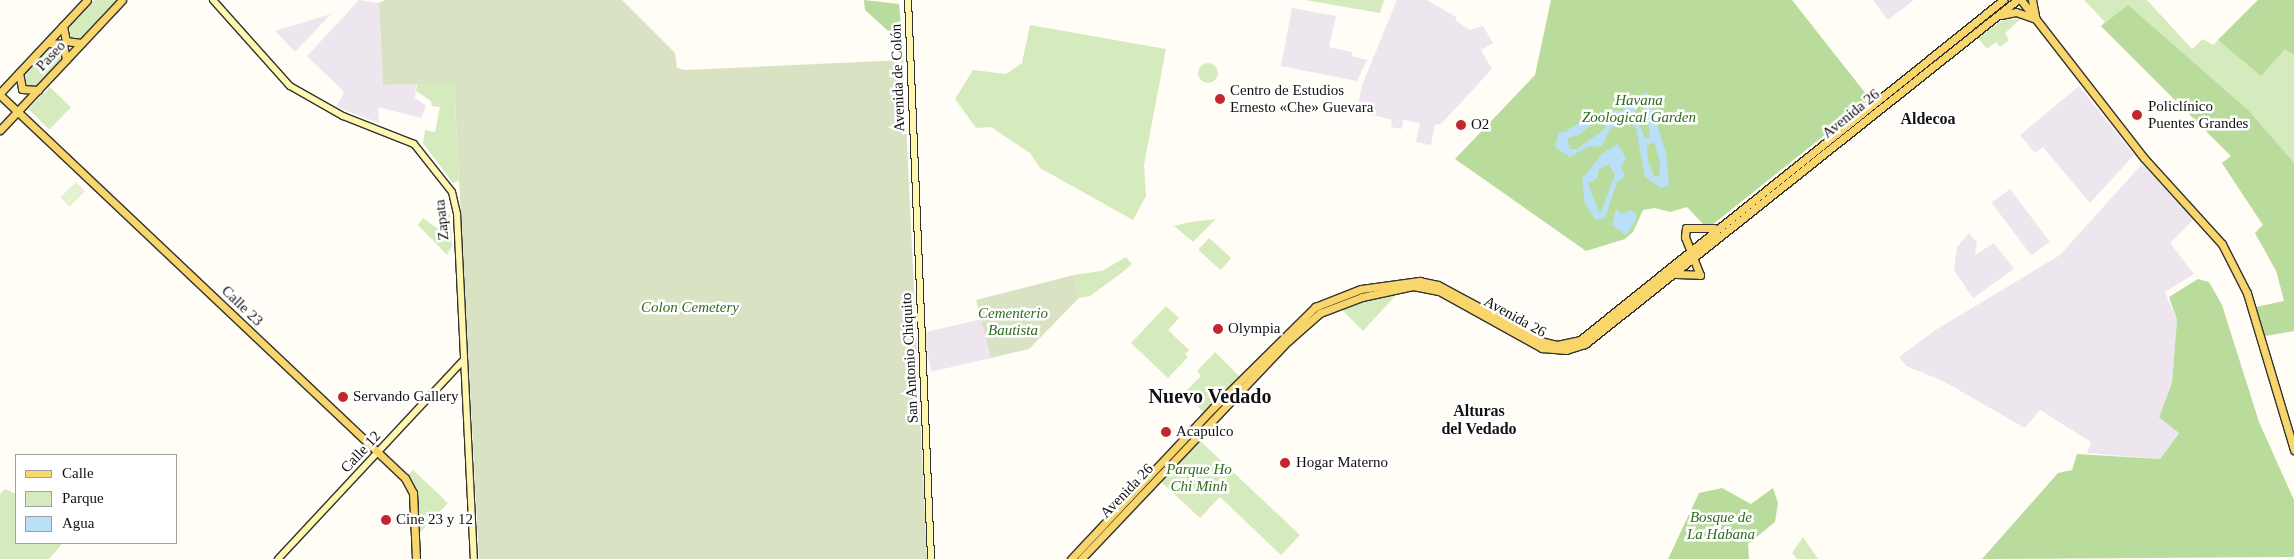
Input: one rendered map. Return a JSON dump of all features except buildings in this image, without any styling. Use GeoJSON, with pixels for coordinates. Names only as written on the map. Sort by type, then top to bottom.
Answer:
{"type":"FeatureCollection","features":[{"type":"Feature","properties":{"kind":"main road","name":"Paseo"},"geometry":{"type":"LineString","coordinates":[[0,94],[20,70],[87,0]]}},
{"type":"Feature","properties":{"kind":"main road","name":"Paseo"},"geometry":{"type":"LineString","coordinates":[[0,130],[122,0]]}},
{"type":"Feature","properties":{"kind":"main road","name":"Zapata"},"geometry":{"type":"LineString","coordinates":[[213,0],[290,86],[343,116],[414,144],[450,187],[457,214],[462,362],[474,559]]}},
{"type":"Feature","properties":{"kind":"main road","name":"Avenida de Colón"},"geometry":{"type":"LineString","coordinates":[[908,0],[914,155]]}},
{"type":"Feature","properties":{"kind":"main road","name":"Avenida 26"},"geometry":{"type":"LineString","coordinates":[[1081,559],[1310,320],[1350,300],[1414,286],[1439,291],[1536,346],[1566,350],[1591,340],[2017,0]]}},
{"type":"Feature","properties":{"kind":"main road"},"geometry":{"type":"LineString","coordinates":[[2021,0],[2144,158],[2222,244],[2247,293],[2294,450]]}},
{"type":"Feature","properties":{"kind":"main road"},"geometry":{"type":"LineString","coordinates":[[2032,0],[2036,19]]}},
{"type":"Feature","properties":{"kind":"main road","name":"Avenida 26"},"geometry":{"type":"LineString","coordinates":[[1071,559],[1206,415],[1315,307],[1361,289],[1419,281],[1438,285],[1544,342],[1566,344],[1586,336],[1717,227],[2000,1]]}},
{"type":"Feature","properties":{"kind":"main road"},"geometry":{"type":"LineString","coordinates":[[1998,16],[2016,12],[2036,19]]}},
{"type":"Feature","properties":{"kind":"main road"},"geometry":{"type":"LineString","coordinates":[[64,23],[61,31],[66,42],[76,45],[84,41]]}},
{"type":"Feature","properties":{"kind":"main road"},"geometry":{"type":"LineString","coordinates":[[47,43],[63,44],[66,60]]}},
{"type":"Feature","properties":{"kind":"main road"},"geometry":{"type":"LineString","coordinates":[[20,70],[18,82],[22,88],[29,92],[40,88]]}},
{"type":"Feature","properties":{"kind":"main road","name":"Calle 23"},"geometry":{"type":"LineString","coordinates":[[0,94],[378,452],[412,488],[416,559]]}},
{"type":"Feature","properties":{"kind":"main road","name":"San Antonio Chiquito"},"geometry":{"type":"LineString","coordinates":[[914,155],[931,559]]}},
{"type":"Feature","properties":{"kind":"main road"},"geometry":{"type":"LineString","coordinates":[[1676,274],[1698,278],[1701,271],[1685,238],[1686,228],[1717,227]]}},
{"type":"Feature","properties":{"kind":"main road"},"geometry":{"type":"LineString","coordinates":[[1310,320],[1315,307]]}},
{"type":"Feature","properties":{"kind":"main road","name":"Calle 12"},"geometry":{"type":"LineString","coordinates":[[278,559],[462,362]]}},
{"type":"Feature","properties":{"kind":"main road"},"geometry":{"type":"LineString","coordinates":[[451,375],[463,374]]}},
{"type":"Feature","properties":{"kind":"shaded area"},"geometry":{"type":"Polygon","coordinates":[[[359,0],[379,3],[383,85],[416,84],[415,98],[426,106],[421,118],[378,107],[379,123],[336,107],[344,92],[307,56],[359,0]]]}},
{"type":"Feature","properties":{"kind":"shaded area"},"geometry":{"type":"Polygon","coordinates":[[[1397,0],[1427,0],[1456,17],[1456,21],[1470,30],[1483,26],[1493,43],[1481,50],[1492,69],[1441,124],[1435,125],[1431,145],[1416,142],[1420,123],[1403,120],[1402,129],[1391,127],[1392,120],[1357,111],[1362,85],[1397,0]]]}},
{"type":"Feature","properties":{"kind":"shaded area"},"geometry":{"type":"Polygon","coordinates":[[[1873,0],[1914,0],[1888,20],[1873,0]]]}},
{"type":"Feature","properties":{"kind":"shaded area"},"geometry":{"type":"Polygon","coordinates":[[[1292,8],[1336,16],[1329,47],[1352,52],[1352,56],[1367,60],[1357,81],[1281,66],[1292,8]]]}},
{"type":"Feature","properties":{"kind":"shaded area"},"geometry":{"type":"Polygon","coordinates":[[[331,14],[295,52],[275,31],[331,14]]]}},
{"type":"Feature","properties":{"kind":"shaded area"},"geometry":{"type":"Polygon","coordinates":[[[2079,86],[2134,155],[2090,203],[2043,147],[2035,153],[2020,135],[2079,86]]]}},
{"type":"Feature","properties":{"kind":"shaded area"},"geometry":{"type":"Polygon","coordinates":[[[2142,164],[2194,219],[2170,243],[2194,274],[2165,292],[2177,320],[2172,383],[2159,417],[2179,432],[2160,459],[2087,453],[2091,442],[2040,410],[2025,428],[1943,381],[1906,366],[1899,357],[1937,329],[2060,255],[2142,164]]]}},
{"type":"Feature","properties":{"kind":"shaded area"},"geometry":{"type":"Polygon","coordinates":[[[2010,189],[2050,242],[2031,256],[1992,203],[2010,189]]]}},
{"type":"Feature","properties":{"kind":"shaded area"},"geometry":{"type":"Polygon","coordinates":[[[1969,233],[1977,242],[1975,255],[1994,243],[2014,269],[1973,298],[1954,270],[1957,247],[1969,233]]]}},
{"type":"Feature","properties":{"kind":"shaded area"},"geometry":{"type":"Polygon","coordinates":[[[982,319],[991,358],[932,372],[923,333],[982,319]]]}},
{"type":"Feature","properties":{"kind":"green space"},"geometry":{"type":"Polygon","coordinates":[[[94,0],[117,0],[81,38],[71,38],[69,26],[94,0]]]}},
{"type":"Feature","properties":{"kind":"green space","name":"Colon Cemetery"},"geometry":{"type":"Polygon","coordinates":[[[385,0],[622,0],[675,53],[677,68],[685,70],[903,60],[927,559],[479,559],[454,83],[383,85],[379,3],[385,0]]]}},
{"type":"Feature","properties":{"kind":"green space"},"geometry":{"type":"Polygon","coordinates":[[[864,0],[899,4],[902,36],[896,38],[865,10],[864,0]]]}},
{"type":"Feature","properties":{"kind":"green space"},"geometry":{"type":"Polygon","coordinates":[[[1305,0],[1384,0],[1380,13],[1305,0]]]}},
{"type":"Feature","properties":{"kind":"green space","name":"Havana Zoological Garden"},"geometry":{"type":"Polygon","coordinates":[[[1551,0],[1792,0],[1870,99],[1712,225],[1704,225],[1687,207],[1670,212],[1655,208],[1643,210],[1633,232],[1625,239],[1586,251],[1455,159],[1535,75],[1551,0]]]}},
{"type":"Feature","properties":{"kind":"green space"},"geometry":{"type":"Polygon","coordinates":[[[2084,0],[2147,0],[2192,49],[2203,39],[2213,45],[2258,0],[2294,0],[2294,329],[2284,286],[2255,233],[2263,225],[2222,163],[2231,156],[2101,26],[2105,22],[2084,0]]]}},
{"type":"Feature","properties":{"kind":"green space"},"geometry":{"type":"Polygon","coordinates":[[[2258,0],[2294,0],[2294,55],[2285,49],[2261,76],[2218,40],[2258,0]]]}},
{"type":"Feature","properties":{"kind":"green space"},"geometry":{"type":"Polygon","coordinates":[[[2128,5],[2249,111],[2294,163],[2294,331],[2260,337],[2251,308],[2284,301],[2276,270],[2255,233],[2263,225],[2222,163],[2231,156],[2101,26],[2128,5]]]}},
{"type":"Feature","properties":{"kind":"green space"},"geometry":{"type":"Polygon","coordinates":[[[2022,18],[2005,33],[2009,40],[2000,47],[1996,42],[1987,49],[1978,38],[2001,21],[2022,18]]]}},
{"type":"Feature","properties":{"kind":"green space"},"geometry":{"type":"Polygon","coordinates":[[[1030,25],[1166,49],[1144,165],[1146,196],[1133,220],[1040,168],[1030,153],[991,127],[976,128],[955,99],[973,70],[1006,74],[1022,63],[1030,25]]]}},
{"type":"Feature","properties":{"kind":"green space"},"geometry":{"type":"Polygon","coordinates":[[[50,46],[60,46],[63,58],[35,88],[25,88],[23,76],[50,46]]]}},
{"type":"Feature","properties":{"kind":"green space"},"geometry":{"type":"Polygon","coordinates":[[[1208,63],[1215,66],[1218,73],[1215,80],[1208,83],[1201,80],[1198,73],[1201,66],[1208,63]]]}},
{"type":"Feature","properties":{"kind":"green space"},"geometry":{"type":"Polygon","coordinates":[[[454,82],[459,180],[453,183],[423,143],[425,130],[435,132],[440,107],[432,106],[431,101],[416,91],[417,84],[454,82]]]}},
{"type":"Feature","properties":{"kind":"green space"},"geometry":{"type":"Polygon","coordinates":[[[50,87],[71,107],[49,129],[28,109],[50,87]]]}},
{"type":"Feature","properties":{"kind":"green space"},"geometry":{"type":"Polygon","coordinates":[[[76,182],[85,191],[70,207],[60,198],[76,182]]]}},
{"type":"Feature","properties":{"kind":"green space"},"geometry":{"type":"Polygon","coordinates":[[[450,213],[452,246],[447,255],[418,225],[423,218],[437,228],[450,213]]]}},
{"type":"Feature","properties":{"kind":"green space"},"geometry":{"type":"Polygon","coordinates":[[[1216,219],[1193,242],[1174,226],[1190,222],[1216,219]]]}},
{"type":"Feature","properties":{"kind":"green space"},"geometry":{"type":"Polygon","coordinates":[[[1209,238],[1231,258],[1221,270],[1198,250],[1209,238]]]}},
{"type":"Feature","properties":{"kind":"green space"},"geometry":{"type":"Polygon","coordinates":[[[1126,257],[1132,264],[1124,271],[1090,296],[1079,298],[1074,275],[1102,271],[1126,257]]]}},
{"type":"Feature","properties":{"kind":"green space","name":"Cementerio Bautista"},"geometry":{"type":"Polygon","coordinates":[[[1074,275],[1079,298],[1029,349],[991,358],[976,300],[1074,275]]]}},
{"type":"Feature","properties":{"kind":"green space"},"geometry":{"type":"Polygon","coordinates":[[[2198,279],[2209,282],[2222,305],[2259,422],[2294,500],[2294,557],[1982,559],[2058,473],[2072,470],[2077,454],[2160,459],[2179,433],[2159,417],[2172,383],[2177,320],[2169,297],[2198,279]]]}},
{"type":"Feature","properties":{"kind":"green space"},"geometry":{"type":"Polygon","coordinates":[[[1398,293],[1363,331],[1342,310],[1356,304],[1398,293]]]}},
{"type":"Feature","properties":{"kind":"green space"},"geometry":{"type":"Polygon","coordinates":[[[1166,306],[1179,318],[1168,330],[1189,350],[1185,354],[1188,357],[1168,378],[1131,343],[1166,306]]]}},
{"type":"Feature","properties":{"kind":"green space"},"geometry":{"type":"Polygon","coordinates":[[[1215,352],[1241,378],[1206,415],[1184,393],[1201,376],[1197,371],[1215,352]]]}},
{"type":"Feature","properties":{"kind":"green space","name":"Parque Ho Chi Minh"},"geometry":{"type":"Polygon","coordinates":[[[1197,438],[1300,535],[1281,555],[1220,497],[1200,518],[1158,479],[1197,438]]]}},
{"type":"Feature","properties":{"kind":"green space"},"geometry":{"type":"Polygon","coordinates":[[[413,470],[448,503],[414,539],[413,497],[405,478],[413,470]]]}},
{"type":"Feature","properties":{"kind":"green space","name":"Bosque de La Habana"},"geometry":{"type":"Polygon","coordinates":[[[1722,488],[1751,504],[1773,488],[1778,503],[1775,522],[1748,544],[1749,559],[1668,559],[1699,493],[1722,488]]]}},
{"type":"Feature","properties":{"kind":"green space"},"geometry":{"type":"Polygon","coordinates":[[[5,489],[15,494],[15,544],[62,544],[49,559],[0,559],[0,494],[5,489]]]}},
{"type":"Feature","properties":{"kind":"green space"},"geometry":{"type":"Polygon","coordinates":[[[1803,537],[1818,559],[1797,559],[1792,553],[1803,537]]]}},
{"type":"Feature","properties":{"kind":"water"},"geometry":{"type":"Polygon","coordinates":[[[1647,92],[1666,153],[1669,185],[1661,188],[1645,177],[1636,128],[1629,119],[1621,119],[1609,131],[1602,146],[1587,147],[1570,157],[1555,147],[1559,132],[1565,132],[1592,114],[1605,118],[1605,110],[1622,111],[1630,100],[1647,92]],[[1641,103],[1636,108],[1636,115],[1645,139],[1650,138],[1647,112],[1641,103]],[[1594,122],[1579,135],[1567,138],[1570,149],[1577,149],[1606,128],[1602,122],[1594,122]],[[1654,142],[1647,145],[1648,161],[1654,176],[1659,177],[1660,161],[1654,142]]]}},
{"type":"Feature","properties":{"kind":"water"},"geometry":{"type":"Polygon","coordinates":[[[1617,144],[1626,158],[1621,167],[1625,176],[1617,182],[1605,218],[1596,220],[1585,204],[1582,179],[1602,154],[1617,144]],[[1609,164],[1598,170],[1598,178],[1588,183],[1600,214],[1615,175],[1609,164]]]}},
{"type":"Feature","properties":{"kind":"water"},"geometry":{"type":"Polygon","coordinates":[[[1616,208],[1621,214],[1631,210],[1636,213],[1636,220],[1626,235],[1612,225],[1616,208]]]}},
{"type":"Feature","properties":{"kind":"place","name":"Centro de Estudios Ernesto «Che» Guevara"},"geometry":{"type":"Point","coordinates":[1220,99]}},
{"type":"Feature","properties":{"kind":"place","name":"Policlínico Puentes Grandes"},"geometry":{"type":"Point","coordinates":[2137,115]}},
{"type":"Feature","properties":{"kind":"place","name":"O2"},"geometry":{"type":"Point","coordinates":[1461,125]}},
{"type":"Feature","properties":{"kind":"place","name":"Olympia"},"geometry":{"type":"Point","coordinates":[1218,329]}},
{"type":"Feature","properties":{"kind":"place","name":"Servando Gallery"},"geometry":{"type":"Point","coordinates":[343,397]}},
{"type":"Feature","properties":{"kind":"place","name":"Acapulco"},"geometry":{"type":"Point","coordinates":[1166,432]}},
{"type":"Feature","properties":{"kind":"place","name":"Hogar Materno"},"geometry":{"type":"Point","coordinates":[1285,463]}},
{"type":"Feature","properties":{"kind":"place","name":"Cine 23 y 12"},"geometry":{"type":"Point","coordinates":[386,520]}},
{"type":"Feature","properties":{"kind":"district","name":"Aldecoa"},"geometry":{"type":"Point","coordinates":[1928,119]}},
{"type":"Feature","properties":{"kind":"district","name":"Nuevo Vedado"},"geometry":{"type":"Point","coordinates":[1210,396]}},
{"type":"Feature","properties":{"kind":"district","name":"Alturas del Vedado"},"geometry":{"type":"Point","coordinates":[1479,420]}}]}
